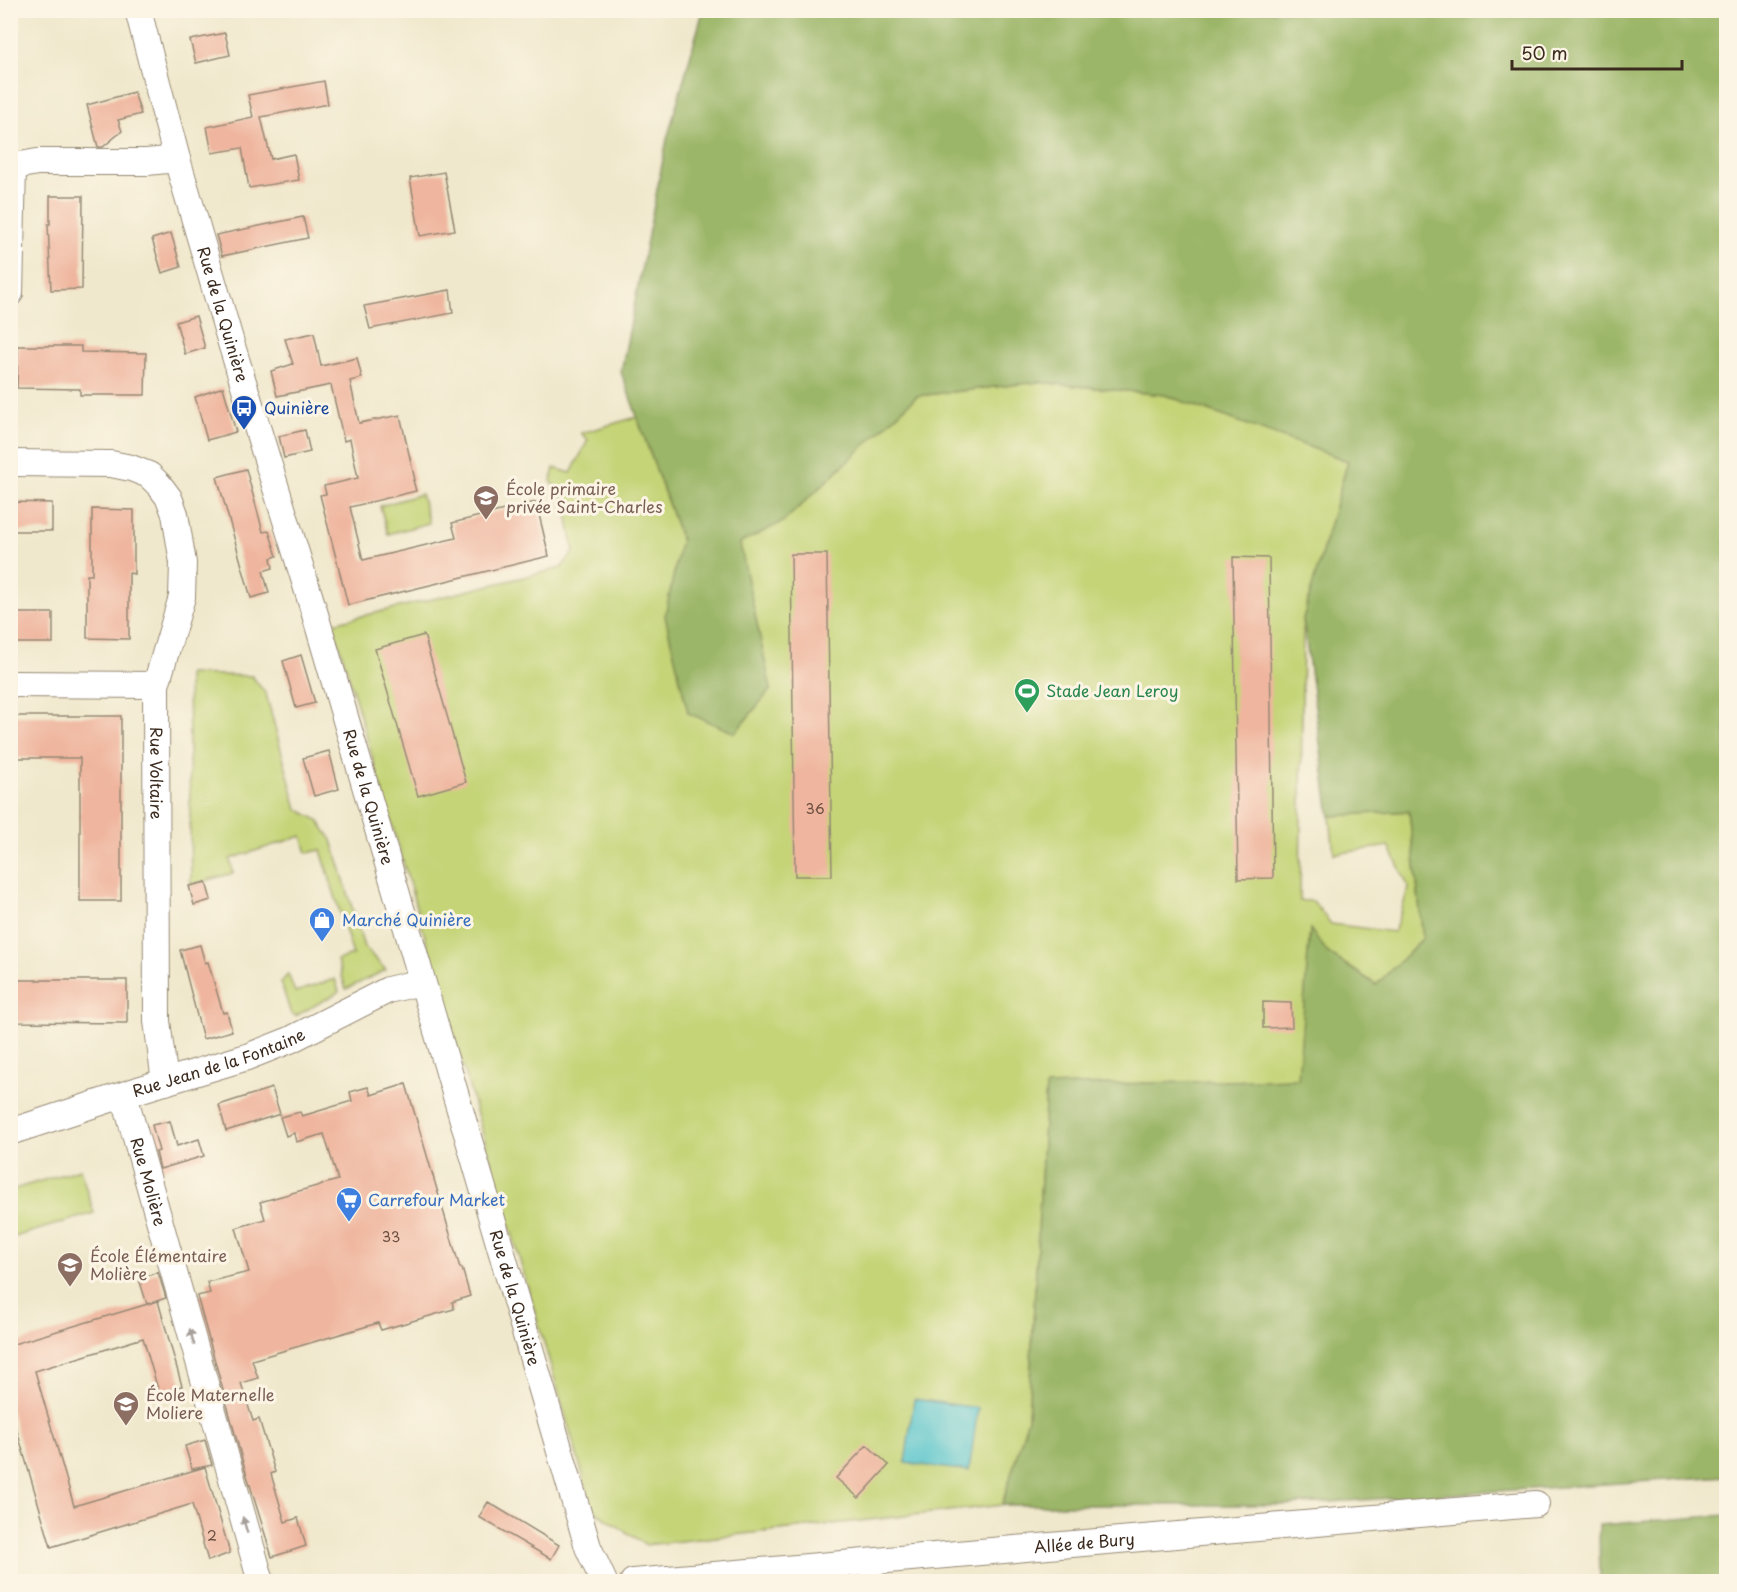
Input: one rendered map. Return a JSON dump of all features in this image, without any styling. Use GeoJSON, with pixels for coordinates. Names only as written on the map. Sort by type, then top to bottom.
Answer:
{"type":"FeatureCollection","features":[{"type":"Feature","properties":{"kind":"street","name":"Rue de la Quinière"},"geometry":{"type":"LineString","coordinates":[[138,10],[177,159],[314,611],[588,1547],[604,1581]]}},
{"type":"Feature","properties":{"kind":"street"},"geometry":{"type":"LineString","coordinates":[[10,293],[12,167],[37,162],[147,162],[177,159]]}},
{"type":"Feature","properties":{"kind":"street","name":"Rue Voltaire"},"geometry":{"type":"LineString","coordinates":[[10,464],[111,465],[131,468],[148,475],[169,498],[179,530],[183,562],[182,597],[156,685],[157,1021],[165,1082]]}},
{"type":"Feature","properties":{"kind":"street"},"geometry":{"type":"LineString","coordinates":[[10,684],[156,685]]}},
{"type":"Feature","properties":{"kind":"street","name":"Rue Jean de la Fontaine"},"geometry":{"type":"LineString","coordinates":[[10,1132],[247,1058],[290,1040],[388,990],[421,982]]}},
{"type":"Feature","properties":{"kind":"street","name":"Rue Molière"},"geometry":{"type":"LineString","coordinates":[[124,1095],[261,1581]]}},
{"type":"Feature","properties":{"kind":"street","name":"Allée de Bury"},"geometry":{"type":"LineString","coordinates":[[633,1581],[1536,1504]]}},
{"type":"Feature","properties":{"kind":"green space"},"geometry":{"type":"Polygon","coordinates":[[[703,11],[1726,11],[1726,1476],[1286,1505],[1002,1505],[1028,1418],[1046,1086],[1298,1079],[1310,929],[1328,953],[1376,985],[1423,938],[1409,811],[1330,816],[1303,619],[1348,461],[1165,395],[1038,382],[917,396],[783,522],[740,543],[771,689],[735,733],[688,713],[665,616],[681,539],[621,372],[667,139],[703,11]]]}},
{"type":"Feature","properties":{"kind":"green space"},"geometry":{"type":"Polygon","coordinates":[[[1038,382],[1165,395],[1348,461],[1303,619],[1300,901],[1313,901],[1331,924],[1394,932],[1409,888],[1389,846],[1334,854],[1330,816],[1409,811],[1423,938],[1377,985],[1328,953],[1310,930],[1299,1079],[1046,1086],[1028,1419],[1002,1505],[646,1545],[593,1510],[333,623],[561,568],[574,552],[564,497],[551,481],[554,468],[571,473],[588,440],[581,433],[637,417],[681,539],[783,522],[917,396],[1038,382]]]}},
{"type":"Feature","properties":{"kind":"green space"},"geometry":{"type":"Polygon","coordinates":[[[421,494],[429,523],[388,534],[380,506],[421,494]]]}},
{"type":"Feature","properties":{"kind":"green space"},"geometry":{"type":"Polygon","coordinates":[[[188,674],[252,676],[266,694],[297,809],[318,820],[332,840],[364,947],[386,970],[346,989],[337,960],[353,955],[321,850],[307,853],[302,836],[230,859],[233,873],[191,885],[188,674]]]}},
{"type":"Feature","properties":{"kind":"green space"},"geometry":{"type":"Polygon","coordinates":[[[288,974],[295,992],[335,979],[339,992],[296,1016],[291,1014],[281,983],[288,974]]]}},
{"type":"Feature","properties":{"kind":"green space"},"geometry":{"type":"Polygon","coordinates":[[[80,1169],[94,1213],[11,1238],[11,1190],[80,1169]]]}},
{"type":"Feature","properties":{"kind":"green space"},"geometry":{"type":"Polygon","coordinates":[[[1726,1515],[1726,1581],[1600,1581],[1599,1525],[1726,1515]]]}},
{"type":"Feature","properties":{"kind":"water"},"geometry":{"type":"Polygon","coordinates":[[[914,1399],[978,1408],[969,1471],[905,1463],[914,1399]]]}},
{"type":"Feature","properties":{"kind":"building"},"geometry":{"type":"Polygon","coordinates":[[[225,33],[230,55],[196,63],[190,40],[225,33]]]}},
{"type":"Feature","properties":{"kind":"building"},"geometry":{"type":"Polygon","coordinates":[[[324,81],[328,104],[261,117],[271,159],[294,154],[299,180],[249,188],[242,148],[212,153],[207,127],[253,117],[248,95],[324,81]]]}},
{"type":"Feature","properties":{"kind":"building"},"geometry":{"type":"Polygon","coordinates":[[[134,92],[141,114],[118,120],[122,131],[103,147],[98,147],[87,105],[134,92]]]}},
{"type":"Feature","properties":{"kind":"building"},"geometry":{"type":"Polygon","coordinates":[[[444,172],[455,230],[420,236],[410,178],[444,172]]]}},
{"type":"Feature","properties":{"kind":"building"},"geometry":{"type":"Polygon","coordinates":[[[50,196],[83,196],[82,289],[51,290],[48,224],[50,224],[50,196]]]}},
{"type":"Feature","properties":{"kind":"building"},"geometry":{"type":"Polygon","coordinates":[[[303,217],[308,238],[222,256],[216,235],[303,217]]]}},
{"type":"Feature","properties":{"kind":"building"},"geometry":{"type":"Polygon","coordinates":[[[171,233],[181,267],[162,273],[152,239],[171,233]]]}},
{"type":"Feature","properties":{"kind":"building"},"geometry":{"type":"Polygon","coordinates":[[[450,290],[453,313],[370,329],[364,306],[450,290]]]}},
{"type":"Feature","properties":{"kind":"building"},"geometry":{"type":"Polygon","coordinates":[[[196,316],[205,348],[185,354],[176,322],[196,316]]]}},
{"type":"Feature","properties":{"kind":"building"},"geometry":{"type":"Polygon","coordinates":[[[314,333],[321,366],[357,358],[362,378],[350,381],[359,423],[400,415],[415,480],[413,480],[416,491],[350,507],[363,560],[456,538],[452,523],[536,502],[549,556],[348,605],[320,495],[326,494],[324,486],[358,478],[350,439],[344,441],[331,385],[277,396],[271,371],[293,364],[285,339],[314,333]]]}},
{"type":"Feature","properties":{"kind":"building"},"geometry":{"type":"Polygon","coordinates":[[[18,346],[81,346],[81,352],[146,353],[145,395],[80,395],[80,389],[17,388],[18,346]]]}},
{"type":"Feature","properties":{"kind":"building"},"geometry":{"type":"Polygon","coordinates":[[[223,387],[236,432],[207,440],[195,397],[223,387]]]}},
{"type":"Feature","properties":{"kind":"building"},"geometry":{"type":"Polygon","coordinates":[[[305,430],[310,452],[284,458],[279,436],[305,430]]]}},
{"type":"Feature","properties":{"kind":"building"},"geometry":{"type":"Polygon","coordinates":[[[246,469],[263,532],[269,531],[277,556],[271,558],[273,568],[263,571],[269,593],[251,598],[217,477],[246,469]]]}},
{"type":"Feature","properties":{"kind":"building"},"geometry":{"type":"Polygon","coordinates":[[[10,502],[52,503],[52,531],[10,531],[10,502]]]}},
{"type":"Feature","properties":{"kind":"building"},"geometry":{"type":"Polygon","coordinates":[[[92,509],[134,510],[134,574],[129,573],[129,639],[87,638],[87,575],[92,575],[92,509]]]}},
{"type":"Feature","properties":{"kind":"building"},"geometry":{"type":"Polygon","coordinates":[[[791,554],[827,554],[832,876],[795,876],[791,554]]]}},
{"type":"Feature","properties":{"kind":"building"},"geometry":{"type":"Polygon","coordinates":[[[1233,557],[1269,558],[1273,878],[1238,879],[1233,557]]]}},
{"type":"Feature","properties":{"kind":"building"},"geometry":{"type":"Polygon","coordinates":[[[15,613],[53,613],[53,643],[16,643],[15,613]]]}},
{"type":"Feature","properties":{"kind":"building"},"geometry":{"type":"Polygon","coordinates":[[[424,635],[466,782],[418,796],[375,649],[424,635]]]}},
{"type":"Feature","properties":{"kind":"building"},"geometry":{"type":"Polygon","coordinates":[[[301,655],[315,703],[296,708],[283,661],[301,655]]]}},
{"type":"Feature","properties":{"kind":"building"},"geometry":{"type":"Polygon","coordinates":[[[10,716],[121,716],[121,901],[80,901],[80,758],[10,758],[10,716]]]}},
{"type":"Feature","properties":{"kind":"building"},"geometry":{"type":"Polygon","coordinates":[[[329,751],[339,789],[314,796],[303,758],[329,751]]]}},
{"type":"Feature","properties":{"kind":"building"},"geometry":{"type":"Polygon","coordinates":[[[206,882],[211,900],[194,905],[189,886],[206,882]]]}},
{"type":"Feature","properties":{"kind":"building"},"geometry":{"type":"Polygon","coordinates":[[[200,945],[205,963],[208,962],[223,1013],[227,1012],[232,1031],[203,1039],[180,950],[200,945]]]}},
{"type":"Feature","properties":{"kind":"building"},"geometry":{"type":"Polygon","coordinates":[[[10,980],[127,980],[127,1023],[10,1022],[10,980]]]}},
{"type":"Feature","properties":{"kind":"building"},"geometry":{"type":"Polygon","coordinates":[[[1263,1002],[1291,1003],[1292,1027],[1263,1028],[1263,1002]]]}},
{"type":"Feature","properties":{"kind":"building","name":"Carrefour Market"},"geometry":{"type":"Polygon","coordinates":[[[406,1084],[470,1296],[452,1302],[454,1309],[381,1330],[378,1323],[252,1360],[258,1378],[241,1383],[253,1421],[259,1419],[275,1472],[271,1474],[285,1522],[298,1518],[306,1546],[272,1557],[197,1296],[210,1293],[207,1282],[249,1272],[236,1228],[265,1219],[260,1202],[338,1180],[324,1134],[296,1142],[294,1133],[286,1136],[280,1117],[300,1112],[302,1116],[352,1101],[350,1092],[368,1087],[371,1095],[406,1084]]]}},
{"type":"Feature","properties":{"kind":"building"},"geometry":{"type":"Polygon","coordinates":[[[272,1088],[280,1114],[226,1131],[219,1105],[272,1088]]]}},
{"type":"Feature","properties":{"kind":"building"},"geometry":{"type":"Polygon","coordinates":[[[170,1121],[177,1146],[199,1139],[204,1156],[160,1169],[156,1152],[159,1151],[152,1125],[170,1121]]]}},
{"type":"Feature","properties":{"kind":"building"},"geometry":{"type":"Polygon","coordinates":[[[158,1272],[166,1298],[147,1304],[139,1279],[158,1272]]]}},
{"type":"Feature","properties":{"kind":"building"},"geometry":{"type":"Polygon","coordinates":[[[158,1301],[182,1386],[159,1393],[143,1338],[35,1371],[74,1506],[205,1467],[230,1553],[208,1561],[192,1504],[51,1547],[10,1407],[10,1345],[158,1301]]]}},
{"type":"Feature","properties":{"kind":"building"},"geometry":{"type":"Polygon","coordinates":[[[205,1440],[212,1465],[192,1469],[185,1446],[205,1440]]]}},
{"type":"Feature","properties":{"kind":"building"},"geometry":{"type":"Polygon","coordinates":[[[867,1445],[889,1465],[859,1498],[836,1478],[867,1445]]]}},
{"type":"Feature","properties":{"kind":"building"},"geometry":{"type":"Polygon","coordinates":[[[488,1502],[559,1545],[551,1559],[479,1517],[488,1502]]]}},
{"type":"Feature","properties":{"kind":"place","name":"Quinière"},"geometry":{"type":"Point","coordinates":[244,431]}},
{"type":"Feature","properties":{"kind":"place","name":"École primaire privée Saint-Charles"},"geometry":{"type":"Point","coordinates":[486,521]}},
{"type":"Feature","properties":{"kind":"place","name":"Stade Jean Leroy"},"geometry":{"type":"Point","coordinates":[1027,714]}},
{"type":"Feature","properties":{"kind":"place","name":"Marché Quinière"},"geometry":{"type":"Point","coordinates":[322,943]}},
{"type":"Feature","properties":{"kind":"place","name":"Carrefour Market"},"geometry":{"type":"Point","coordinates":[349,1223]}},
{"type":"Feature","properties":{"kind":"place","name":"École Élémentaire Molière"},"geometry":{"type":"Point","coordinates":[70,1288]}},
{"type":"Feature","properties":{"kind":"place","name":"École Maternelle Moliere"},"geometry":{"type":"Point","coordinates":[126,1427]}}]}
